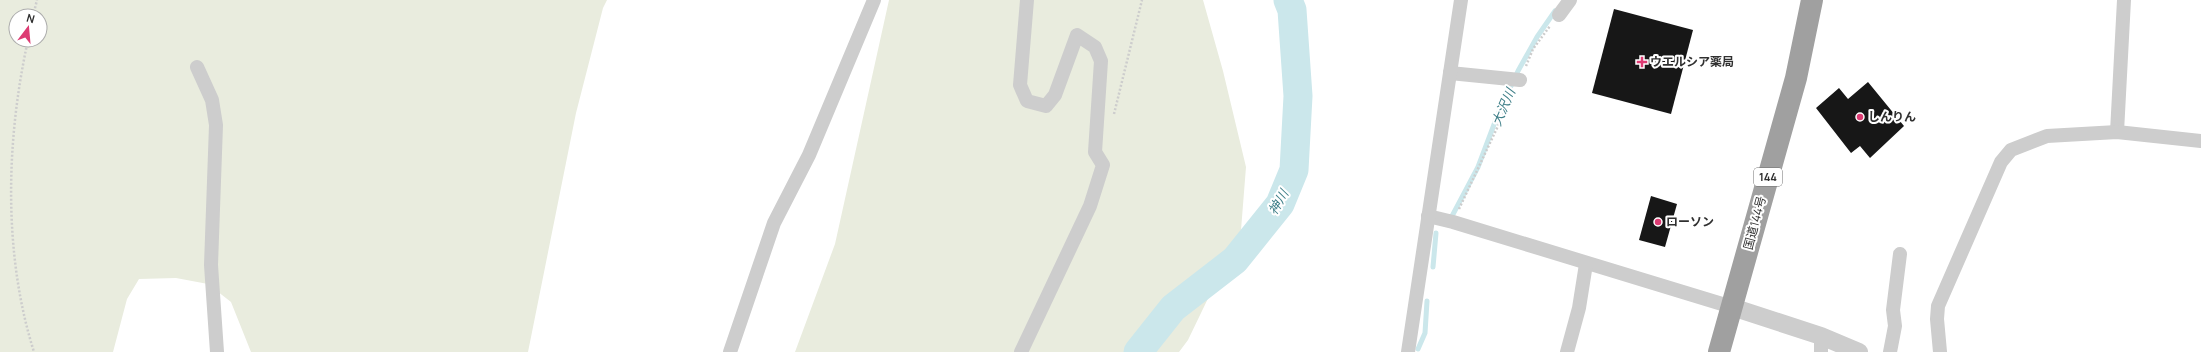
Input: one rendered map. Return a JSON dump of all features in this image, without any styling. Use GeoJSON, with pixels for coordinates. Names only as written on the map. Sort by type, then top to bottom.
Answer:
{"type":"FeatureCollection","features":[{"type":"Feature","properties":{"kind":"highway","name":"国道144号"},"geometry":{"type":"LineString","coordinates":[[1719,352],[1796,78],[1812,0]]}},
{"type":"Feature","properties":{"kind":"street"},"geometry":{"type":"LineString","coordinates":[[730,352],[774,223],[810,155],[874,0]]}},
{"type":"Feature","properties":{"kind":"street"},"geometry":{"type":"LineString","coordinates":[[1020,352],[1090,206],[1103,165],[1095,152],[1101,61],[1095,47],[1077,35],[1055,94],[1046,106],[1027,101],[1020,85],[1027,0]]}},
{"type":"Feature","properties":{"kind":"street"},"geometry":{"type":"LineString","coordinates":[[1408,352],[1461,0]]}},
{"type":"Feature","properties":{"kind":"street"},"geometry":{"type":"LineString","coordinates":[[1559,15],[1570,0]]}},
{"type":"Feature","properties":{"kind":"street"},"geometry":{"type":"LineString","coordinates":[[2117,132],[2124,0]]}},
{"type":"Feature","properties":{"kind":"street"},"geometry":{"type":"LineString","coordinates":[[197,67],[212,100],[216,125],[211,265],[217,352]]}},
{"type":"Feature","properties":{"kind":"street"},"geometry":{"type":"LineString","coordinates":[[1450,73],[1515,80]]}},
{"type":"Feature","properties":{"kind":"street"},"geometry":{"type":"LineString","coordinates":[[1940,352],[1937,319],[1938,306],[2001,162],[2011,150],[2047,136],[2117,132],[2201,141]]}},
{"type":"Feature","properties":{"kind":"street"},"geometry":{"type":"LineString","coordinates":[[1428,216],[1453,222],[1586,264],[1732,307],[1821,344],[1859,352]]}},
{"type":"Feature","properties":{"kind":"street"},"geometry":{"type":"LineString","coordinates":[[1890,352],[1895,326],[1893,310],[1900,254]]}},
{"type":"Feature","properties":{"kind":"street"},"geometry":{"type":"LineString","coordinates":[[1567,352],[1579,308],[1586,264]]}},
{"type":"Feature","properties":{"kind":"path"},"geometry":{"type":"LineString","coordinates":[[1112,121],[1142,0]]}},
{"type":"Feature","properties":{"kind":"path"},"geometry":{"type":"LineString","coordinates":[[1453,222],[1515,80],[1533,49],[1559,15]]}},
{"type":"Feature","properties":{"kind":"path"},"geometry":{"type":"LineString","coordinates":[[27,48],[14,134],[11,228],[15,269],[34,352]]}},
{"type":"Feature","properties":{"kind":"shaded area"},"geometry":{"type":"Polygon","coordinates":[[[0,0],[607,0],[603,8],[576,113],[528,352],[251,352],[231,302],[208,284],[176,278],[139,279],[127,299],[113,352],[0,352],[0,0]]]}},
{"type":"Feature","properties":{"kind":"shaded area"},"geometry":{"type":"Polygon","coordinates":[[[889,0],[1203,0],[1223,71],[1246,167],[1241,230],[1188,340],[1179,352],[795,352],[835,244],[889,0]]]}},
{"type":"Feature","properties":{"kind":"building","name":"ウエルシア薬局"},"geometry":{"type":"Polygon","coordinates":[[[1614,9],[1693,30],[1671,114],[1592,93],[1614,9]]]}},
{"type":"Feature","properties":{"kind":"building","name":"しんりん"},"geometry":{"type":"Polygon","coordinates":[[[1868,82],[1904,126],[1870,158],[1860,146],[1851,153],[1816,108],[1839,88],[1848,99],[1868,82]]]}},
{"type":"Feature","properties":{"kind":"building","name":"ローソン"},"geometry":{"type":"Polygon","coordinates":[[[1651,196],[1677,204],[1665,247],[1639,240],[1651,196]]]}},
{"type":"Feature","properties":{"kind":"waterway","name":"神川"},"geometry":{"type":"LineString","coordinates":[[1138,352],[1173,308],[1235,260],[1280,204],[1294,170],[1298,96],[1292,10],[1288,0]]}},
{"type":"Feature","properties":{"kind":"waterway","name":"大沢川"},"geometry":{"type":"LineString","coordinates":[[1451,218],[1478,167],[1498,114],[1518,71],[1537,37],[1555,11]]}},
{"type":"Feature","properties":{"kind":"waterway","name":"大沢川"},"geometry":{"type":"LineString","coordinates":[[1433,267],[1436,233]]}},
{"type":"Feature","properties":{"kind":"waterway","name":"大沢川"},"geometry":{"type":"LineString","coordinates":[[1418,349],[1425,333],[1427,301]]}},
{"type":"Feature","properties":{"kind":"place","name":"ウエルシア薬局"},"geometry":{"type":"Point","coordinates":[1642,62]}},
{"type":"Feature","properties":{"kind":"place","name":"しんりん"},"geometry":{"type":"Point","coordinates":[1860,117]}},
{"type":"Feature","properties":{"kind":"place","name":"ローソン"},"geometry":{"type":"Point","coordinates":[1658,222]}}]}
